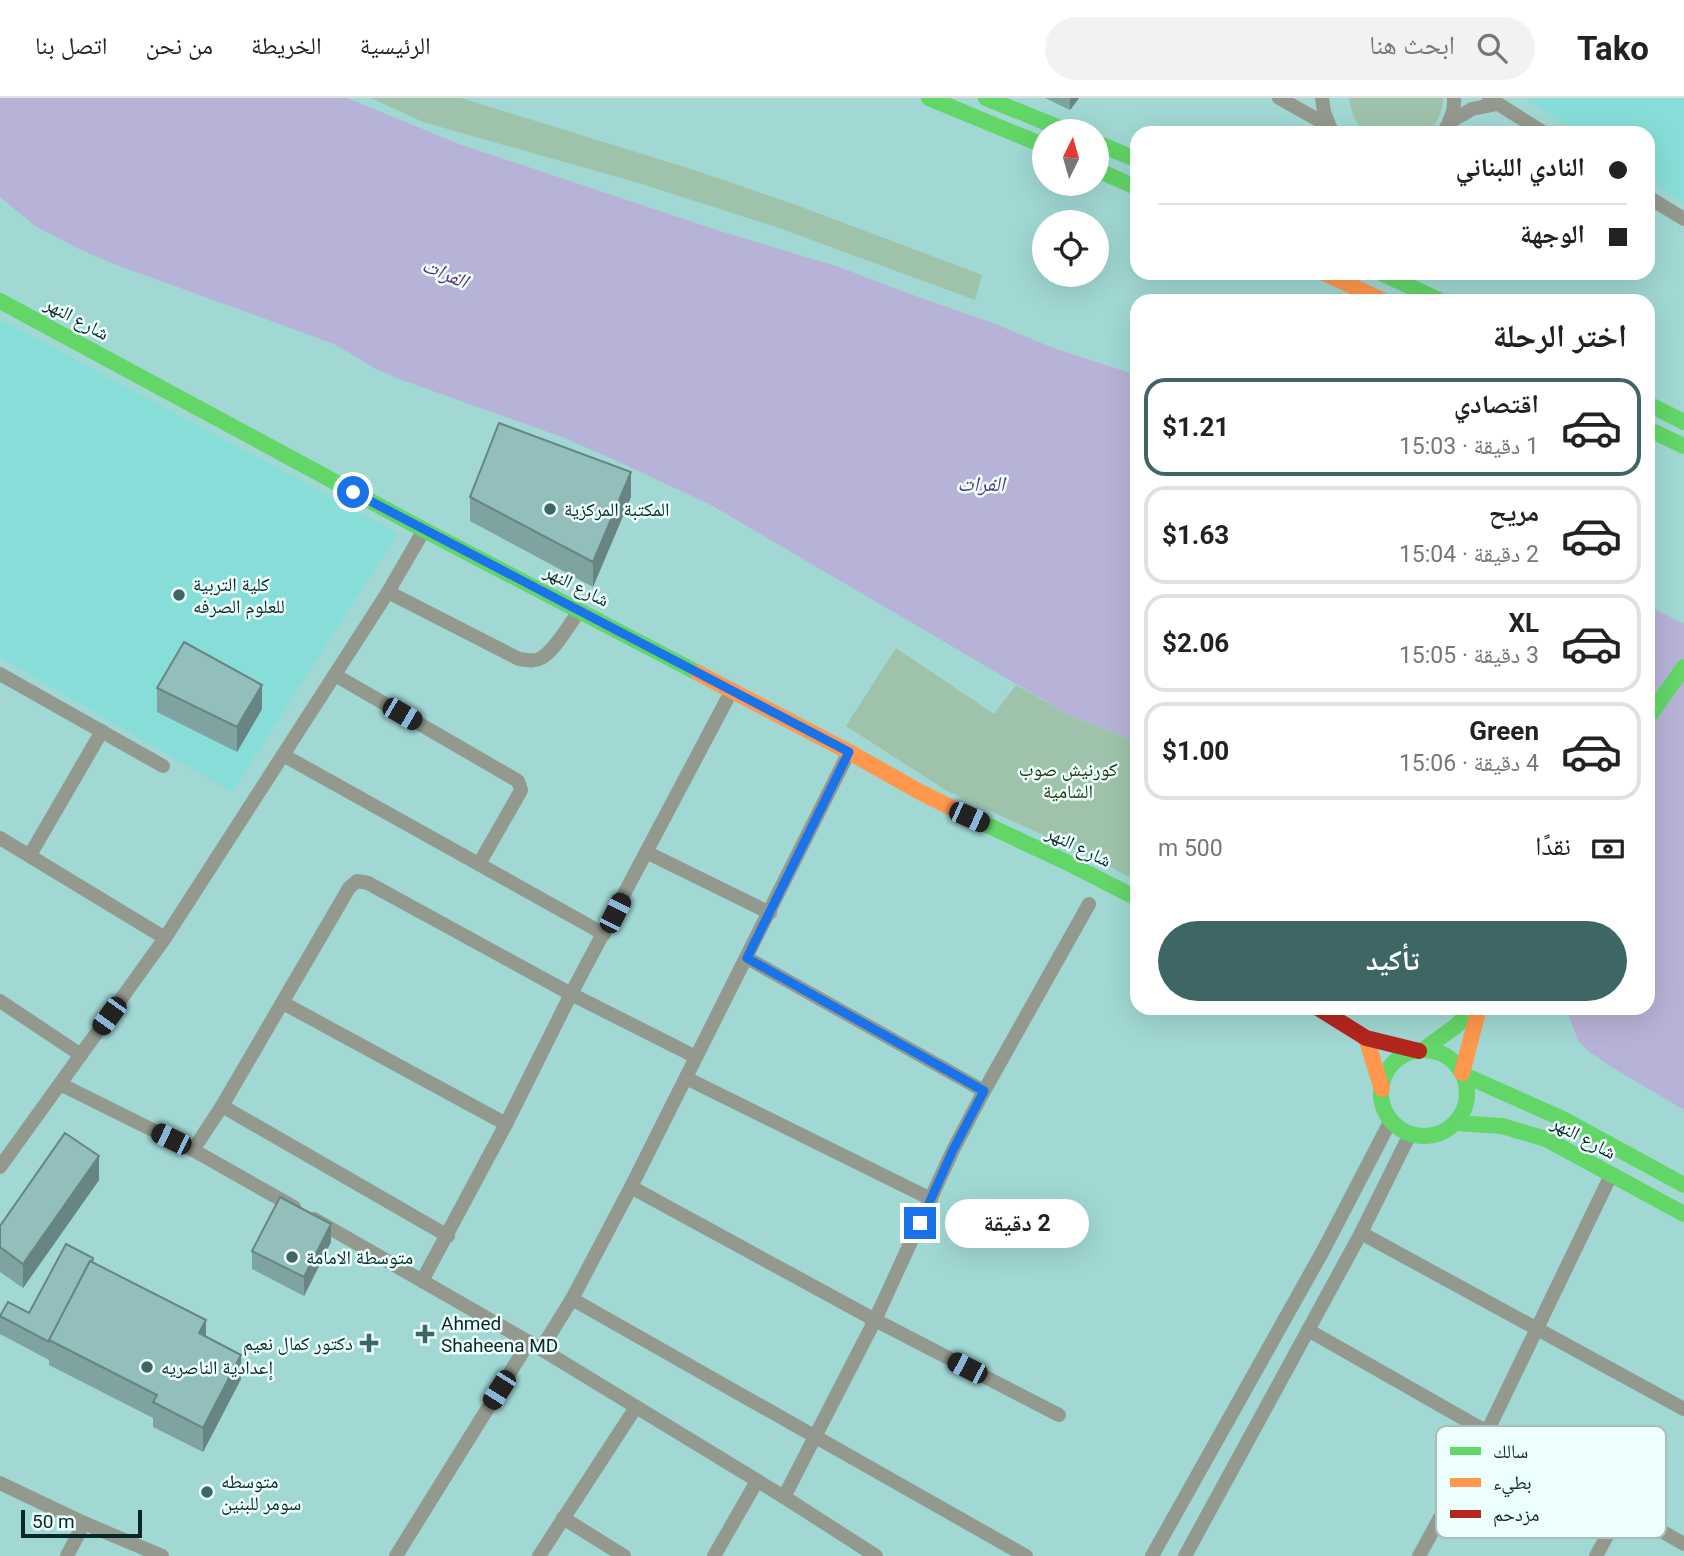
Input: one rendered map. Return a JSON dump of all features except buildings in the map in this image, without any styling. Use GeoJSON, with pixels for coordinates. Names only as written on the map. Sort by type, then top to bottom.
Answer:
{"type":"FeatureCollection","features":[{"type":"Feature","properties":{"kind":"main road"},"geometry":{"type":"LineString","coordinates":[[929,98],[1032,141]]}},
{"type":"Feature","properties":{"kind":"main road"},"geometry":{"type":"LineString","coordinates":[[986,98],[1014,103],[1045,119]]}},
{"type":"Feature","properties":{"kind":"main road"},"geometry":{"type":"LineString","coordinates":[[1110,149],[1130,157]]}},
{"type":"Feature","properties":{"kind":"main road"},"geometry":{"type":"LineString","coordinates":[[1110,176],[1130,184]]}},
{"type":"Feature","properties":{"kind":"main road"},"geometry":{"type":"LineString","coordinates":[[1340,280],[1369,294]]}},
{"type":"Feature","properties":{"kind":"main road"},"geometry":{"type":"LineString","coordinates":[[1396,280],[1426,294]]}},
{"type":"Feature","properties":{"kind":"main road","name":"شارع النهر"},"geometry":{"type":"LineString","coordinates":[[0,301],[424,530],[849,752],[938,803],[1061,859],[1130,895]]}},
{"type":"Feature","properties":{"kind":"main road"},"geometry":{"type":"LineString","coordinates":[[1655,408],[1684,422]]}},
{"type":"Feature","properties":{"kind":"main road"},"geometry":{"type":"LineString","coordinates":[[1655,432],[1684,446]]}},
{"type":"Feature","properties":{"kind":"main road"},"geometry":{"type":"LineString","coordinates":[[1655,708],[1684,667]]}},
{"type":"Feature","properties":{"kind":"main road"},"geometry":{"type":"LineString","coordinates":[[1329,1015],[1366,1038],[1446,1056],[1458,1066],[1468,1090],[1464,1111],[1456,1123],[1434,1135],[1418,1136],[1403,1130],[1391,1120],[1383,1105],[1366,1038]]}},
{"type":"Feature","properties":{"kind":"main road"},"geometry":{"type":"LineString","coordinates":[[1381,1089],[1394,1063],[1403,1056],[1421,1050],[1456,1026],[1466,1015]]}},
{"type":"Feature","properties":{"kind":"main road"},"geometry":{"type":"LineString","coordinates":[[1463,1074],[1477,1015]]}},
{"type":"Feature","properties":{"kind":"main road","name":"شارع النهر"},"geometry":{"type":"LineString","coordinates":[[1463,1074],[1563,1119],[1684,1185]]}},
{"type":"Feature","properties":{"kind":"main road","name":"شارع النهر"},"geometry":{"type":"LineString","coordinates":[[1456,1123],[1502,1126],[1546,1139],[1684,1214]]}},
{"type":"Feature","properties":{"kind":"street"},"geometry":{"type":"LineString","coordinates":[[1279,98],[1324,126]]}},
{"type":"Feature","properties":{"kind":"street"},"geometry":{"type":"LineString","coordinates":[[1322,98],[1329,126]]}},
{"type":"Feature","properties":{"kind":"street"},"geometry":{"type":"LineString","coordinates":[[1447,126],[1454,98]]}},
{"type":"Feature","properties":{"kind":"street"},"geometry":{"type":"LineString","coordinates":[[1448,126],[1472,109],[1493,101],[1533,126]]}},
{"type":"Feature","properties":{"kind":"street"},"geometry":{"type":"LineString","coordinates":[[1655,201],[1682,215]]}},
{"type":"Feature","properties":{"kind":"street"},"geometry":{"type":"LineString","coordinates":[[0,1167],[165,938],[388,592],[424,530]]}},
{"type":"Feature","properties":{"kind":"street"},"geometry":{"type":"LineString","coordinates":[[388,592],[519,659],[533,661],[543,658],[552,649],[580,610]]}},
{"type":"Feature","properties":{"kind":"street"},"geometry":{"type":"LineString","coordinates":[[0,674],[163,766]]}},
{"type":"Feature","properties":{"kind":"street"},"geometry":{"type":"LineString","coordinates":[[335,675],[518,782],[521,790],[479,864]]}},
{"type":"Feature","properties":{"kind":"street"},"geometry":{"type":"LineString","coordinates":[[422,1281],[448,1236],[571,994],[732,690]]}},
{"type":"Feature","properties":{"kind":"street"},"geometry":{"type":"LineString","coordinates":[[30,855],[102,731]]}},
{"type":"Feature","properties":{"kind":"street"},"geometry":{"type":"LineString","coordinates":[[396,1556],[535,1346],[572,1299],[631,1188],[849,752]]}},
{"type":"Feature","properties":{"kind":"street"},"geometry":{"type":"LineString","coordinates":[[283,755],[604,934]]}},
{"type":"Feature","properties":{"kind":"street"},"geometry":{"type":"LineString","coordinates":[[0,838],[165,938]]}},
{"type":"Feature","properties":{"kind":"street"},"geometry":{"type":"LineString","coordinates":[[646,852],[770,912]]}},
{"type":"Feature","properties":{"kind":"street"},"geometry":{"type":"LineString","coordinates":[[193,1150],[222,1106],[349,888],[358,881],[368,883],[571,994],[696,1057]]}},
{"type":"Feature","properties":{"kind":"street"},"geometry":{"type":"LineString","coordinates":[[784,1497],[875,1320],[953,1150],[1089,904]]}},
{"type":"Feature","properties":{"kind":"street"},"geometry":{"type":"LineString","coordinates":[[747,958],[984,1091]]}},
{"type":"Feature","properties":{"kind":"street"},"geometry":{"type":"LineString","coordinates":[[0,1001],[81,1055]]}},
{"type":"Feature","properties":{"kind":"street"},"geometry":{"type":"LineString","coordinates":[[283,1003],[506,1124]]}},
{"type":"Feature","properties":{"kind":"street"},"geometry":{"type":"LineString","coordinates":[[686,1078],[931,1199]]}},
{"type":"Feature","properties":{"kind":"street"},"geometry":{"type":"LineString","coordinates":[[60,1084],[193,1150],[535,1346],[784,1497],[871,1554]]}},
{"type":"Feature","properties":{"kind":"street"},"geometry":{"type":"LineString","coordinates":[[222,1106],[448,1236]]}},
{"type":"Feature","properties":{"kind":"street"},"geometry":{"type":"LineString","coordinates":[[1152,1556],[1324,1249],[1391,1120]]}},
{"type":"Feature","properties":{"kind":"street"},"geometry":{"type":"LineString","coordinates":[[1185,1556],[1361,1233],[1410,1134]]}},
{"type":"Feature","properties":{"kind":"street"},"geometry":{"type":"LineString","coordinates":[[1490,1426],[1611,1175]]}},
{"type":"Feature","properties":{"kind":"street"},"geometry":{"type":"LineString","coordinates":[[631,1188],[875,1320],[1059,1415]]}},
{"type":"Feature","properties":{"kind":"street"},"geometry":{"type":"LineString","coordinates":[[1361,1233],[1684,1409]]}},
{"type":"Feature","properties":{"kind":"street"},"geometry":{"type":"LineString","coordinates":[[572,1299],[1026,1556]]}},
{"type":"Feature","properties":{"kind":"street"},"geometry":{"type":"LineString","coordinates":[[1308,1330],[1476,1426]]}},
{"type":"Feature","properties":{"kind":"street"},"geometry":{"type":"LineString","coordinates":[[539,1556],[636,1407]]}},
{"type":"Feature","properties":{"kind":"street"},"geometry":{"type":"LineString","coordinates":[[714,1556],[757,1481]]}},
{"type":"Feature","properties":{"kind":"street"},"geometry":{"type":"LineString","coordinates":[[0,1483],[162,1556]]}},
{"type":"Feature","properties":{"kind":"street"},"geometry":{"type":"LineString","coordinates":[[563,1518],[624,1556]]}},
{"type":"Feature","properties":{"kind":"street"},"geometry":{"type":"LineString","coordinates":[[67,1556],[84,1523]]}},
{"type":"Feature","properties":{"kind":"street"},"geometry":{"type":"LineString","coordinates":[[1419,1556],[1436,1525]]}},
{"type":"Feature","properties":{"kind":"street"},"geometry":{"type":"LineString","coordinates":[[1666,1534],[1684,1544]]}},
{"type":"Feature","properties":{"kind":"street"},"geometry":{"type":"LineString","coordinates":[[1596,1556],[1606,1538]]}},
{"type":"Feature","properties":{"kind":"shaded area"},"geometry":{"type":"Polygon","coordinates":[[[1525,98],[1684,98],[1684,203],[1655,183],[1655,126],[1567,126],[1525,98]]]}},
{"type":"Feature","properties":{"kind":"shaded area","name":"كلية التربية للعلوم الصرفه"},"geometry":{"type":"Polygon","coordinates":[[[0,319],[398,533],[232,792],[0,657],[0,319]]]}},
{"type":"Feature","properties":{"kind":"green space"},"geometry":{"type":"Polygon","coordinates":[[[371,98],[461,98],[691,169],[799,206],[982,275],[975,300],[779,228],[642,184],[423,122],[371,98]]]}},
{"type":"Feature","properties":{"kind":"green space"},"geometry":{"type":"Polygon","coordinates":[[[1349,98],[1443,98],[1439,117],[1433,126],[1360,126],[1349,98]]]}},
{"type":"Feature","properties":{"kind":"green space","name":"كورنيش صوب الشامية"},"geometry":{"type":"Polygon","coordinates":[[[896,648],[994,714],[1016,685],[1071,716],[1130,740],[1130,877],[947,791],[846,726],[896,648]]]}},
{"type":"Feature","properties":{"kind":"water","name":"الفرات"},"geometry":{"type":"Polygon","coordinates":[[[0,98],[347,98],[459,144],[720,231],[839,267],[1056,349],[1130,373],[1130,740],[1071,716],[711,505],[562,437],[399,379],[376,369],[336,345],[79,249],[35,226],[0,197],[0,98]]]}},
{"type":"Feature","properties":{"kind":"water"},"geometry":{"type":"Polygon","coordinates":[[[1655,609],[1684,624],[1684,1110],[1588,1051],[1578,1040],[1567,1015],[1655,1015],[1655,609]]]}},
{"type":"Feature","properties":{"kind":"traffic: fast"},"geometry":{"type":"LineString","coordinates":[[929,98],[1032,141]]}},
{"type":"Feature","properties":{"kind":"traffic: fast"},"geometry":{"type":"LineString","coordinates":[[986,98],[1038,119]]}},
{"type":"Feature","properties":{"kind":"traffic: fast"},"geometry":{"type":"LineString","coordinates":[[1110,148],[1130,157]]}},
{"type":"Feature","properties":{"kind":"traffic: fast"},"geometry":{"type":"LineString","coordinates":[[1110,176],[1130,184]]}},
{"type":"Feature","properties":{"kind":"traffic: fast"},"geometry":{"type":"LineString","coordinates":[[1396,280],[1426,294]]}},
{"type":"Feature","properties":{"kind":"traffic: fast"},"geometry":{"type":"LineString","coordinates":[[0,301],[424,530],[698,673]]}},
{"type":"Feature","properties":{"kind":"traffic: fast"},"geometry":{"type":"LineString","coordinates":[[1655,408],[1684,422]]}},
{"type":"Feature","properties":{"kind":"traffic: fast"},"geometry":{"type":"LineString","coordinates":[[1655,432],[1684,446]]}},
{"type":"Feature","properties":{"kind":"traffic: fast"},"geometry":{"type":"LineString","coordinates":[[1655,708],[1684,667]]}},
{"type":"Feature","properties":{"kind":"traffic: fast"},"geometry":{"type":"LineString","coordinates":[[970,817],[1130,895]]}},
{"type":"Feature","properties":{"kind":"traffic: fast"},"geometry":{"type":"LineString","coordinates":[[1423,1050],[1466,1015]]}},
{"type":"Feature","properties":{"kind":"traffic: fast"},"geometry":{"type":"LineString","coordinates":[[1424,1050],[1448,1057],[1460,1069],[1467,1093],[1460,1117],[1448,1129],[1424,1136],[1400,1129],[1388,1117],[1381,1093],[1388,1069],[1400,1057],[1424,1050]]}},
{"type":"Feature","properties":{"kind":"traffic: fast"},"geometry":{"type":"LineString","coordinates":[[1464,1075],[1563,1119],[1684,1185]]}},
{"type":"Feature","properties":{"kind":"traffic: fast"},"geometry":{"type":"LineString","coordinates":[[1456,1123],[1502,1126],[1546,1139],[1684,1214]]}},
{"type":"Feature","properties":{"kind":"traffic: slow"},"geometry":{"type":"LineString","coordinates":[[1339,280],[1369,294]]}},
{"type":"Feature","properties":{"kind":"traffic: slow"},"geometry":{"type":"LineString","coordinates":[[698,673],[970,817]]}},
{"type":"Feature","properties":{"kind":"traffic: slow"},"geometry":{"type":"LineString","coordinates":[[1462,1073],[1477,1015]]}},
{"type":"Feature","properties":{"kind":"traffic: slow"},"geometry":{"type":"LineString","coordinates":[[1366,1038],[1382,1089]]}},
{"type":"Feature","properties":{"kind":"traffic: jam"},"geometry":{"type":"LineString","coordinates":[[1329,1015],[1366,1038],[1419,1051]]}},
{"type":"Feature","properties":{"kind":"place","name":"المكتبة المركزية"},"geometry":{"type":"Point","coordinates":[550,509]}},
{"type":"Feature","properties":{"kind":"place","name":"كلية التربية للعلوم الصرفه"},"geometry":{"type":"Point","coordinates":[179,595]}},
{"type":"Feature","properties":{"kind":"place","name":"متوسطة الامامة"},"geometry":{"type":"Point","coordinates":[292,1257]}},
{"type":"Feature","properties":{"kind":"place","name":"Ahmed Shaheena MD"},"geometry":{"type":"Point","coordinates":[425,1334]}},
{"type":"Feature","properties":{"kind":"place","name":"دكتور كمال نعيم"},"geometry":{"type":"Point","coordinates":[369,1343]}},
{"type":"Feature","properties":{"kind":"place","name":"إعدادية الناصريه"},"geometry":{"type":"Point","coordinates":[147,1367]}},
{"type":"Feature","properties":{"kind":"place","name":"متوسطه سومر للبنين"},"geometry":{"type":"Point","coordinates":[207,1492]}},
{"type":"Feature","properties":{"kind":"route"},"geometry":{"type":"LineString","coordinates":[[353,492],[849,752],[747,958],[984,1091],[953,1150],[920,1223]]}}]}
